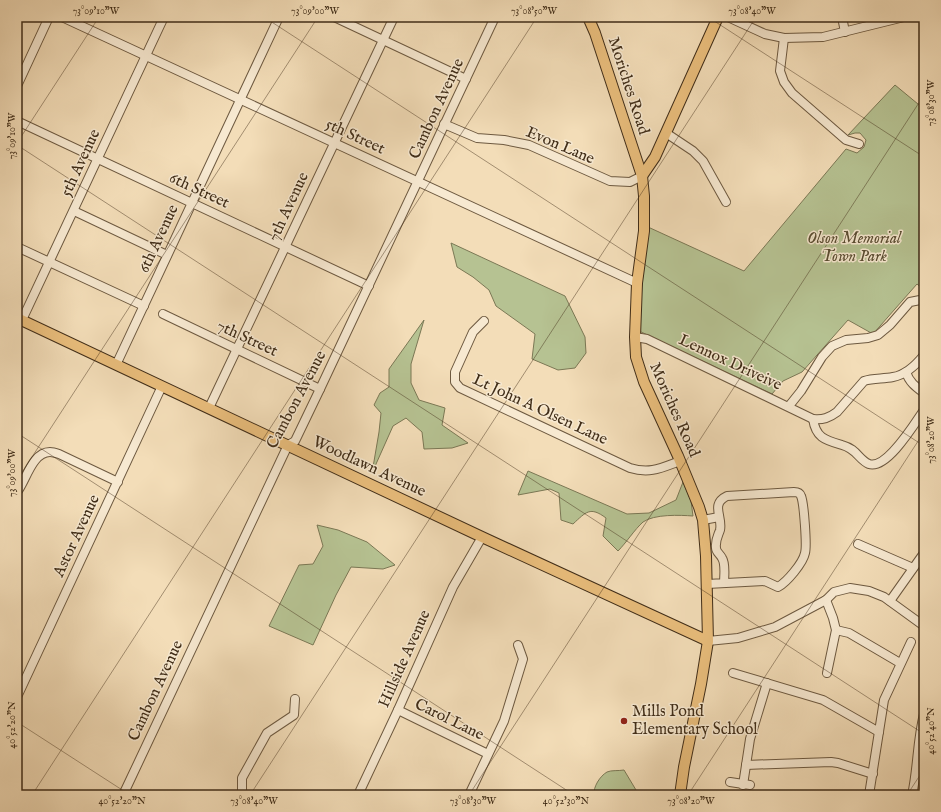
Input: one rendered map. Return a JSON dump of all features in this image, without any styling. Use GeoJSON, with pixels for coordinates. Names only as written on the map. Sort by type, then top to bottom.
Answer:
{"type":"FeatureCollection","features":[{"type":"Feature","properties":{"kind":"main road","name":"Moriches Road"},"geometry":{"type":"LineString","coordinates":[[588,17],[595,33],[642,176],[644,196],[644,231],[637,283],[635,337],[636,357],[639,368],[680,461],[703,520],[707,584],[708,641],[680,795]]}},
{"type":"Feature","properties":{"kind":"main road"},"geometry":{"type":"LineString","coordinates":[[642,176],[655,157],[718,17]]}},
{"type":"Feature","properties":{"kind":"main road","name":"Woodlawn Avenue"},"geometry":{"type":"LineString","coordinates":[[20,319],[482,537],[708,641]]}},
{"type":"Feature","properties":{"kind":"street"},"geometry":{"type":"LineString","coordinates":[[17,86],[49,17]]}},
{"type":"Feature","properties":{"kind":"street","name":"5th Street"},"geometry":{"type":"LineString","coordinates":[[62,17],[637,283]]}},
{"type":"Feature","properties":{"kind":"street","name":"5th Avenue"},"geometry":{"type":"LineString","coordinates":[[20,319],[50,263],[164,17]]}},
{"type":"Feature","properties":{"kind":"street","name":"6th Avenue"},"geometry":{"type":"LineString","coordinates":[[116,365],[279,17]]}},
{"type":"Feature","properties":{"kind":"street"},"geometry":{"type":"LineString","coordinates":[[334,17],[466,79]]}},
{"type":"Feature","properties":{"kind":"street","name":"7th Avenue"},"geometry":{"type":"LineString","coordinates":[[209,408],[394,17]]}},
{"type":"Feature","properties":{"kind":"street","name":"Cambon Avenue"},"geometry":{"type":"LineString","coordinates":[[123,795],[288,445],[295,441],[320,389],[495,17]]}},
{"type":"Feature","properties":{"kind":"street"},"geometry":{"type":"LineString","coordinates":[[728,17],[765,34],[784,38],[823,37],[904,17]]}},
{"type":"Feature","properties":{"kind":"street"},"geometry":{"type":"LineString","coordinates":[[842,17],[845,32]]}},
{"type":"Feature","properties":{"kind":"street"},"geometry":{"type":"LineString","coordinates":[[784,38],[780,70],[784,82],[792,93],[846,140],[859,144]]}},
{"type":"Feature","properties":{"kind":"street","name":"6th Street"},"geometry":{"type":"LineString","coordinates":[[17,121],[369,286]]}},
{"type":"Feature","properties":{"kind":"street","name":"Evon Lane"},"geometry":{"type":"LineString","coordinates":[[444,124],[477,138],[504,140],[528,145],[610,182],[630,182],[642,176]]}},
{"type":"Feature","properties":{"kind":"street"},"geometry":{"type":"LineString","coordinates":[[666,133],[692,151],[703,162],[726,202]]}},
{"type":"Feature","properties":{"kind":"street"},"geometry":{"type":"LineString","coordinates":[[74,211],[167,255]]}},
{"type":"Feature","properties":{"kind":"street"},"geometry":{"type":"LineString","coordinates":[[17,247],[144,306]]}},
{"type":"Feature","properties":{"kind":"street"},"geometry":{"type":"LineString","coordinates":[[789,406],[801,391],[822,357],[832,346],[846,340],[868,338],[878,335],[890,325],[910,302],[920,300],[924,302]]}},
{"type":"Feature","properties":{"kind":"street","name":"7th Street"},"geometry":{"type":"LineString","coordinates":[[163,314],[320,389]]}},
{"type":"Feature","properties":{"kind":"street","name":"Lt John A Olsen Lane"},"geometry":{"type":"LineString","coordinates":[[484,321],[473,332],[455,372],[455,382],[460,388],[630,468],[640,471],[648,471],[660,469],[680,461]]}},
{"type":"Feature","properties":{"kind":"street","name":"Lennox Driveive"},"geometry":{"type":"LineString","coordinates":[[635,337],[647,339],[789,406],[813,419]]}},
{"type":"Feature","properties":{"kind":"street"},"geometry":{"type":"LineString","coordinates":[[924,355],[916,365],[906,372],[894,377],[864,381],[832,416],[825,419],[813,419],[816,430],[824,439],[852,449],[865,462],[874,464],[879,463],[891,455],[924,410]]}},
{"type":"Feature","properties":{"kind":"street"},"geometry":{"type":"LineString","coordinates":[[906,372],[914,386],[924,394]]}},
{"type":"Feature","properties":{"kind":"street","name":"Astor Avenue"},"geometry":{"type":"LineString","coordinates":[[17,697],[162,386]]}},
{"type":"Feature","properties":{"kind":"street"},"geometry":{"type":"LineString","coordinates":[[17,492],[33,463],[40,456],[49,452],[59,454],[118,482]]}},
{"type":"Feature","properties":{"kind":"street"},"geometry":{"type":"LineString","coordinates":[[707,584],[765,581],[778,587],[785,583],[803,559],[805,552],[804,512],[800,494],[794,492],[727,496],[722,498],[719,502],[720,529],[715,540],[716,550],[723,559],[724,583]]}},
{"type":"Feature","properties":{"kind":"street"},"geometry":{"type":"LineString","coordinates":[[703,520],[719,517]]}},
{"type":"Feature","properties":{"kind":"street","name":"Hillside Avenue"},"geometry":{"type":"LineString","coordinates":[[358,795],[453,587],[482,537]]}},
{"type":"Feature","properties":{"kind":"street"},"geometry":{"type":"LineString","coordinates":[[858,544],[913,568]]}},
{"type":"Feature","properties":{"kind":"street"},"geometry":{"type":"LineString","coordinates":[[890,601],[924,553]]}},
{"type":"Feature","properties":{"kind":"street"},"geometry":{"type":"LineString","coordinates":[[708,641],[738,638],[767,630],[784,623],[826,600],[834,592],[850,588],[877,593],[924,626]]}},
{"type":"Feature","properties":{"kind":"street"},"geometry":{"type":"LineString","coordinates":[[826,600],[836,630],[827,673]]}},
{"type":"Feature","properties":{"kind":"street"},"geometry":{"type":"LineString","coordinates":[[836,630],[849,633],[900,663]]}},
{"type":"Feature","properties":{"kind":"street"},"geometry":{"type":"LineString","coordinates":[[869,795],[884,700],[911,642]]}},
{"type":"Feature","properties":{"kind":"street"},"geometry":{"type":"LineString","coordinates":[[469,795],[504,721],[523,659],[518,645]]}},
{"type":"Feature","properties":{"kind":"street"},"geometry":{"type":"LineString","coordinates":[[733,673],[822,700],[879,732]]}},
{"type":"Feature","properties":{"kind":"street"},"geometry":{"type":"LineString","coordinates":[[730,782],[746,785],[746,765],[750,739],[767,683]]}},
{"type":"Feature","properties":{"kind":"street"},"geometry":{"type":"LineString","coordinates":[[242,795],[242,778],[267,733],[294,715],[295,699]]}},
{"type":"Feature","properties":{"kind":"street","name":"Carol Lane"},"geometry":{"type":"LineString","coordinates":[[398,710],[488,754]]}},
{"type":"Feature","properties":{"kind":"street"},"geometry":{"type":"LineString","coordinates":[[912,795],[920,727],[924,718]]}},
{"type":"Feature","properties":{"kind":"street"},"geometry":{"type":"LineString","coordinates":[[746,765],[831,762],[873,774]]}},
{"type":"Feature","properties":{"kind":"green space","name":"Olson Memorial Town Park"},"geometry":{"type":"Polygon","coordinates":[[[895,85],[924,109],[924,290],[917,284],[873,334],[848,320],[802,372],[783,381],[772,394],[637,330],[648,227],[744,271],[846,149],[857,153],[864,147],[866,140],[860,133],[848,135],[895,85]]]}},
{"type":"Feature","properties":{"kind":"green space"},"geometry":{"type":"Polygon","coordinates":[[[451,243],[565,296],[585,337],[586,353],[575,368],[558,370],[532,359],[535,334],[496,306],[489,290],[473,277],[457,267],[451,243]]]}},
{"type":"Feature","properties":{"kind":"green space"},"geometry":{"type":"Polygon","coordinates":[[[424,320],[411,364],[411,383],[419,400],[445,408],[442,425],[468,443],[452,448],[424,449],[422,432],[406,418],[393,426],[372,473],[381,413],[374,405],[380,393],[389,387],[389,369],[424,320]]]}},
{"type":"Feature","properties":{"kind":"green space"},"geometry":{"type":"Polygon","coordinates":[[[528,471],[627,514],[649,513],[676,500],[683,482],[691,501],[693,516],[681,515],[648,519],[640,525],[618,551],[603,536],[606,518],[601,514],[592,511],[588,512],[581,516],[573,524],[561,520],[559,493],[550,489],[518,495],[528,471]]]}},
{"type":"Feature","properties":{"kind":"green space"},"geometry":{"type":"Polygon","coordinates":[[[317,525],[338,530],[367,542],[395,565],[383,569],[351,567],[336,595],[313,645],[269,626],[299,565],[313,564],[323,546],[317,525]]]}},
{"type":"Feature","properties":{"kind":"green space"},"geometry":{"type":"Polygon","coordinates":[[[624,770],[639,795],[594,795],[596,785],[604,774],[611,771],[624,770]]]}},
{"type":"Feature","properties":{"kind":"place","name":"Mills Pond Elementary School"},"geometry":{"type":"Point","coordinates":[624,721]}}]}
